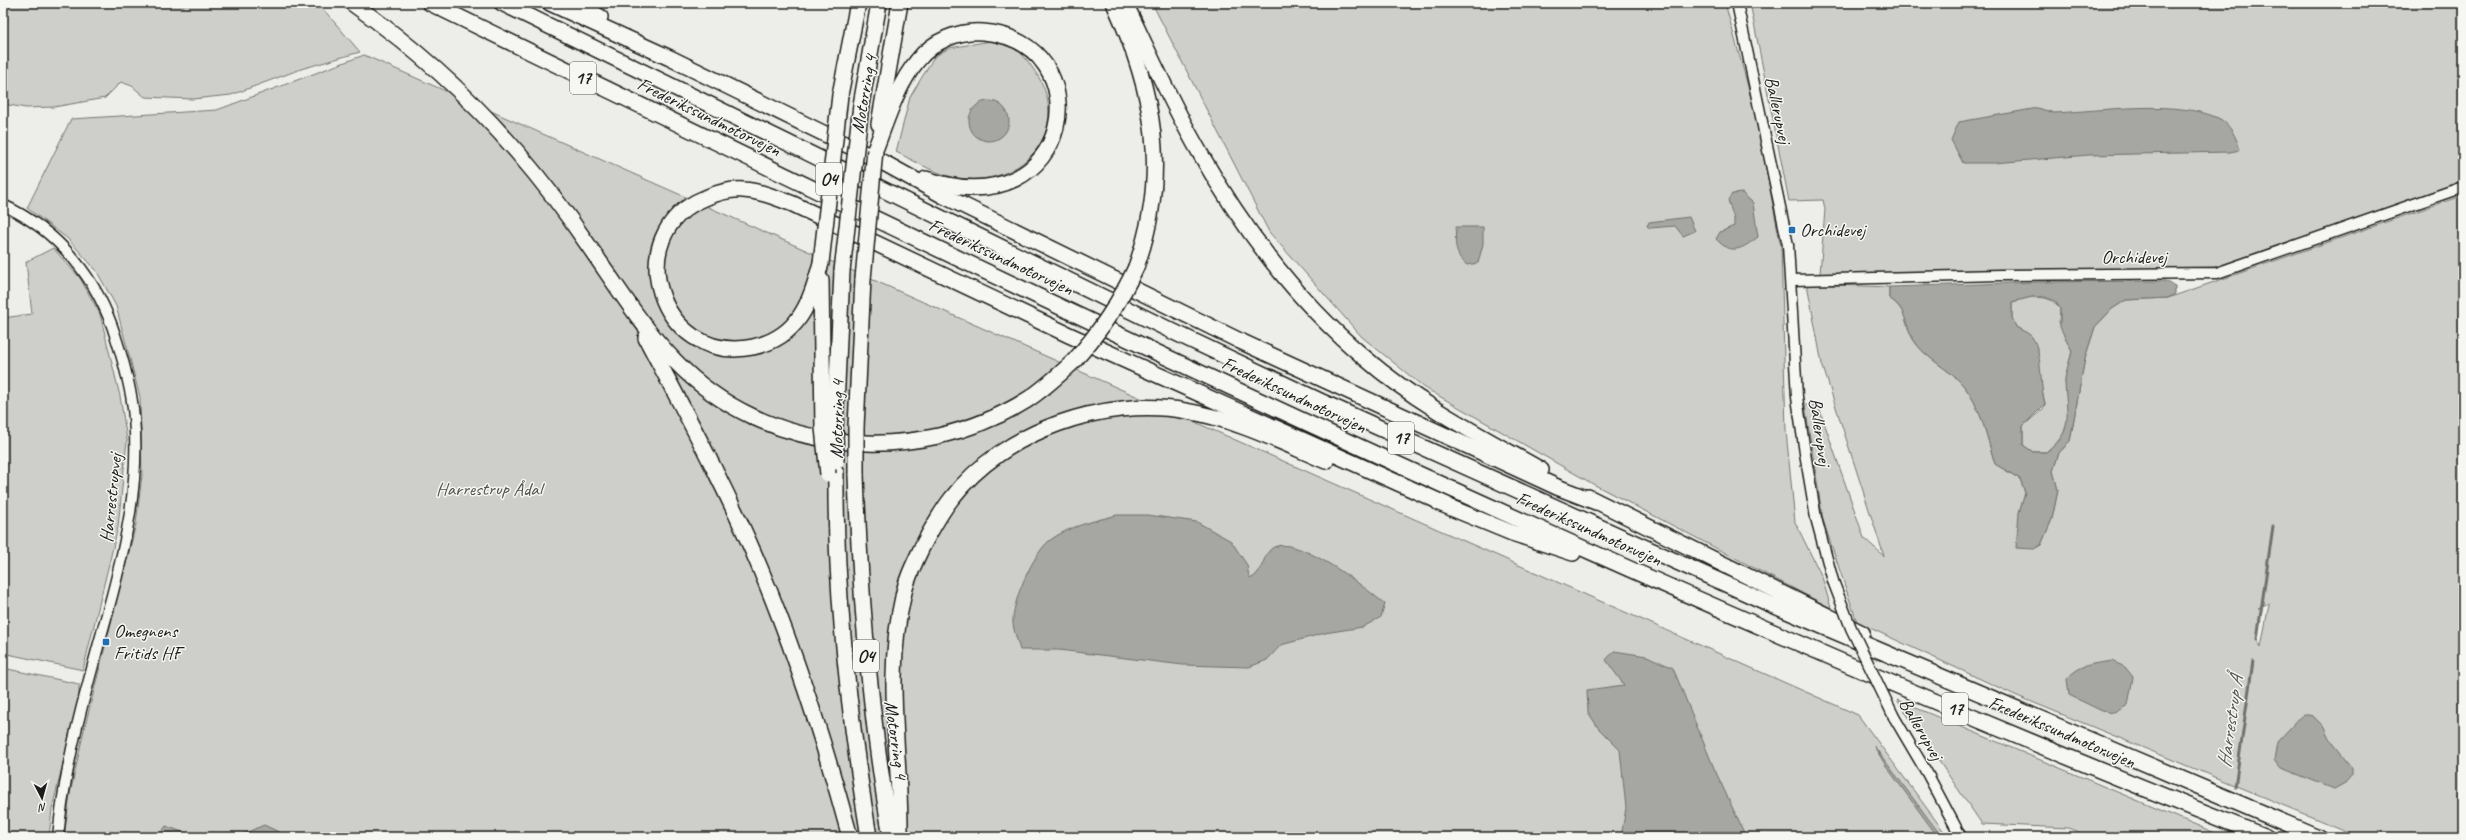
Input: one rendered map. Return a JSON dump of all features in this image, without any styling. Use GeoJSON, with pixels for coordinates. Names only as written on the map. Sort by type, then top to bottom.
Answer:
{"type":"FeatureCollection","features":[{"type":"Feature","properties":{"kind":"highway"},"geometry":{"type":"LineString","coordinates":[[352,3],[398,38],[454,86],[512,147],[586,241],[629,306],[720,480],[760,568],[804,683],[826,750],[850,837]]}},
{"type":"Feature","properties":{"kind":"highway","name":"Frederikssundmotorvejen"},"geometry":{"type":"LineString","coordinates":[[430,3],[742,156],[1164,357],[1647,576],[2061,754],[2266,837]]}},
{"type":"Feature","properties":{"kind":"highway","name":"Frederikssundmotorvejen"},"geometry":{"type":"LineString","coordinates":[[502,3],[1280,382],[1559,511],[1919,669],[2318,837]]}},
{"type":"Feature","properties":{"kind":"highway"},"geometry":{"type":"LineString","coordinates":[[550,3],[670,58],[886,164],[944,196],[1240,341],[1557,487],[1596,502]]}},
{"type":"Feature","properties":{"kind":"highway"},"geometry":{"type":"LineString","coordinates":[[578,3],[670,58]]}},
{"type":"Feature","properties":{"kind":"highway","name":"O4"},"geometry":{"type":"LineString","coordinates":[[821,263],[840,95],[858,3]]}},
{"type":"Feature","properties":{"kind":"highway","name":"Motorring 4"},"geometry":{"type":"LineString","coordinates":[[869,837],[847,687],[836,502],[832,474],[829,428],[842,271],[860,105],[879,3]]}},
{"type":"Feature","properties":{"kind":"highway","name":"Motorring 4"},"geometry":{"type":"LineString","coordinates":[[891,837],[868,685],[859,567],[856,427],[863,279],[875,150],[884,118],[900,3]]}},
{"type":"Feature","properties":{"kind":"highway"},"geometry":{"type":"LineString","coordinates":[[629,306],[677,364],[700,385],[748,414],[781,428],[846,444],[907,442],[938,437],[971,428],[1028,399],[1074,361],[1094,338],[1111,314],[1136,266],[1144,244],[1152,212],[1156,172],[1154,128],[1139,66],[1114,3]]}},
{"type":"Feature","properties":{"kind":"highway"},"geometry":{"type":"LineString","coordinates":[[1125,3],[1199,152],[1238,216],[1295,288],[1327,323],[1365,359],[1414,395],[1455,422],[1596,502],[1865,635],[1919,669]]}},
{"type":"Feature","properties":{"kind":"highway"},"geometry":{"type":"LineString","coordinates":[[884,118],[908,74],[919,59],[943,40],[959,34],[978,32],[997,33],[1012,38],[1028,48],[1041,61],[1052,79],[1057,97],[1058,117],[1055,135],[1043,156],[1033,168],[1018,178],[997,185],[969,188],[945,185],[886,164]]}},
{"type":"Feature","properties":{"kind":"highway"},"geometry":{"type":"LineString","coordinates":[[821,263],[806,310],[795,323],[774,339],[762,345],[741,349],[721,348],[701,342],[683,330],[669,314],[660,296],[657,274],[659,254],[667,230],[681,212],[698,201],[718,193],[742,190],[766,195],[793,204],[1069,335],[1447,505],[1512,533],[1647,576]]}},
{"type":"Feature","properties":{"kind":"highway"},"geometry":{"type":"LineString","coordinates":[[821,263],[829,428]]}},
{"type":"Feature","properties":{"kind":"highway"},"geometry":{"type":"LineString","coordinates":[[900,837],[900,799],[892,678],[896,637],[903,595],[915,562],[933,525],[953,496],[981,469],[1012,446],[1048,426],[1081,416],[1120,408],[1153,407],[1186,411],[1226,421],[1397,490],[1447,505]]}},
{"type":"Feature","properties":{"kind":"street","name":"Ballerupvej"},"geometry":{"type":"LineString","coordinates":[[1737,3],[1781,206],[1792,280],[1797,398],[1816,518],[1833,581],[1851,628],[1894,717],[1927,773],[1961,837]]}},
{"type":"Feature","properties":{"kind":"street","name":"Orchidevej"},"geometry":{"type":"LineString","coordinates":[[1792,280],[2001,275],[2217,273],[2463,187]]}},
{"type":"Feature","properties":{"kind":"street","name":"Harrestrupvej"},"geometry":{"type":"LineString","coordinates":[[3,205],[27,216],[63,245],[91,282],[108,312],[131,396],[134,475],[128,525],[114,588],[74,736],[58,837]]}},
{"type":"Feature","properties":{"kind":"green space"},"geometry":{"type":"Polygon","coordinates":[[[3,3],[314,3],[323,9],[360,52],[301,69],[231,95],[193,99],[145,97],[132,86],[121,82],[105,98],[54,107],[26,108],[3,104],[3,3]]]}},
{"type":"Feature","properties":{"kind":"green space"},"geometry":{"type":"Polygon","coordinates":[[[1152,3],[1725,3],[1755,112],[1781,247],[1786,431],[1795,522],[1822,577],[1831,608],[1593,484],[1425,388],[1362,337],[1269,232],[1152,3]]]}},
{"type":"Feature","properties":{"kind":"green space"},"geometry":{"type":"Polygon","coordinates":[[[1750,3],[2463,3],[2463,181],[2216,267],[1820,274],[1825,209],[1823,200],[1789,201],[1750,3]]]}},
{"type":"Feature","properties":{"kind":"green space"},"geometry":{"type":"Polygon","coordinates":[[[991,41],[1011,47],[1023,55],[1038,76],[1047,97],[1049,116],[1045,135],[1036,150],[1022,163],[1005,173],[985,178],[964,179],[955,178],[937,172],[896,152],[910,97],[934,57],[949,48],[991,41]]]}},
{"type":"Feature","properties":{"kind":"green space","name":"Harrestrup Ådal"},"geometry":{"type":"Polygon","coordinates":[[[364,55],[1858,715],[1948,837],[64,837],[70,794],[84,730],[136,524],[142,475],[140,397],[116,306],[96,270],[68,239],[27,208],[71,119],[217,110],[364,55]]]}},
{"type":"Feature","properties":{"kind":"green space"},"geometry":{"type":"Polygon","coordinates":[[[2461,196],[2463,200],[2463,837],[2360,837],[2015,695],[1857,622],[1823,520],[1805,405],[1818,405],[1864,538],[1884,556],[1822,364],[1807,284],[1889,287],[1889,298],[1895,302],[1902,312],[1910,333],[1917,345],[1927,355],[1951,373],[1971,396],[1981,418],[1995,464],[2020,479],[2025,492],[2019,513],[2041,545],[2052,519],[2058,490],[2053,471],[2059,453],[2070,441],[2085,358],[2095,327],[2112,309],[2126,300],[2168,298],[2461,196]],[[2269,603],[2258,608],[2262,608],[2257,639],[2261,647],[2269,603]]]}},
{"type":"Feature","properties":{"kind":"green space"},"geometry":{"type":"Polygon","coordinates":[[[53,248],[80,278],[100,314],[120,396],[127,440],[118,527],[83,670],[3,653],[3,318],[32,314],[26,262],[53,248]]]}},
{"type":"Feature","properties":{"kind":"green space"},"geometry":{"type":"Polygon","coordinates":[[[2031,297],[2047,299],[2054,302],[2060,308],[2059,322],[2072,351],[2065,380],[2068,416],[2064,435],[2046,452],[2033,452],[2023,445],[2023,426],[2043,409],[2045,404],[2031,336],[2016,327],[2012,318],[2012,302],[2031,297]]]}},
{"type":"Feature","properties":{"kind":"green space"},"geometry":{"type":"Polygon","coordinates":[[[3,668],[79,684],[79,696],[52,809],[49,837],[3,837],[3,668]]]}},
{"type":"Feature","properties":{"kind":"green space"},"geometry":{"type":"Polygon","coordinates":[[[1897,700],[2220,835],[2220,837],[2091,837],[2068,828],[1982,824],[1897,700]]]}},
{"type":"Feature","properties":{"kind":"shaded area"},"geometry":{"type":"Polygon","coordinates":[[[993,101],[1000,104],[1006,110],[1009,121],[1008,129],[1000,138],[993,141],[985,141],[978,138],[970,129],[969,117],[972,110],[981,102],[993,101]]]}},
{"type":"Feature","properties":{"kind":"shaded area"},"geometry":{"type":"Polygon","coordinates":[[[2038,108],[2054,113],[2138,108],[2181,109],[2201,112],[2222,120],[2235,136],[2240,150],[2230,152],[2089,155],[1994,163],[1963,163],[1951,140],[1959,122],[2038,108]]]}},
{"type":"Feature","properties":{"kind":"shaded area"},"geometry":{"type":"Polygon","coordinates":[[[1742,193],[1753,203],[1758,237],[1747,245],[1737,249],[1727,248],[1716,239],[1720,232],[1734,226],[1734,219],[1728,200],[1732,194],[1742,193]]]}},
{"type":"Feature","properties":{"kind":"shaded area"},"geometry":{"type":"Polygon","coordinates":[[[1689,217],[1695,231],[1683,236],[1675,226],[1650,228],[1647,226],[1649,222],[1689,217]]]}},
{"type":"Feature","properties":{"kind":"shaded area"},"geometry":{"type":"Polygon","coordinates":[[[1456,227],[1483,227],[1483,244],[1478,263],[1467,265],[1460,257],[1456,248],[1456,227]]]}},
{"type":"Feature","properties":{"kind":"shaded area"},"geometry":{"type":"Polygon","coordinates":[[[2165,281],[2175,286],[2175,294],[2168,298],[2126,300],[2112,309],[2095,327],[2085,358],[2070,441],[2059,453],[2053,471],[2058,490],[2052,519],[2041,545],[2034,549],[2016,548],[2019,513],[2025,492],[2020,479],[1995,464],[1981,418],[1971,396],[1951,373],[1927,355],[1917,345],[1910,333],[1902,312],[1895,302],[1889,298],[1889,287],[2036,282],[2165,281]],[[2032,297],[2012,302],[2012,318],[2016,327],[2032,337],[2038,351],[2045,404],[2023,426],[2023,445],[2033,452],[2046,452],[2055,445],[2065,429],[2067,420],[2065,378],[2072,351],[2060,327],[2060,308],[2055,301],[2045,297],[2032,297]]]}},
{"type":"Feature","properties":{"kind":"shaded area"},"geometry":{"type":"Polygon","coordinates":[[[1117,515],[1148,515],[1197,522],[1231,541],[1247,565],[1249,577],[1252,578],[1259,571],[1270,549],[1285,545],[1299,549],[1332,565],[1385,604],[1381,617],[1363,627],[1325,633],[1281,645],[1267,660],[1249,667],[1183,665],[1059,650],[1020,650],[1013,624],[1013,615],[1019,592],[1036,556],[1049,541],[1065,531],[1117,515]]]}},
{"type":"Feature","properties":{"kind":"shaded area"},"geometry":{"type":"Polygon","coordinates":[[[1614,651],[1647,656],[1673,668],[1714,768],[1746,837],[1624,837],[1622,831],[1626,808],[1620,750],[1599,729],[1588,712],[1587,690],[1624,685],[1606,660],[1614,651]]]}},
{"type":"Feature","properties":{"kind":"shaded area"},"geometry":{"type":"Polygon","coordinates":[[[2112,661],[2125,667],[2133,677],[2128,705],[2114,713],[2102,711],[2069,695],[2067,679],[2077,670],[2093,664],[2112,661]]]}},
{"type":"Feature","properties":{"kind":"shaded area"},"geometry":{"type":"Polygon","coordinates":[[[2303,714],[2313,716],[2324,727],[2329,738],[2352,767],[2352,775],[2345,783],[2334,789],[2279,767],[2274,760],[2277,742],[2303,714]]]}},
{"type":"Feature","properties":{"kind":"shaded area"},"geometry":{"type":"Polygon","coordinates":[[[1874,746],[1942,837],[1938,837],[1886,766],[1874,746]]]}},
{"type":"Feature","properties":{"kind":"shaded area"},"geometry":{"type":"Polygon","coordinates":[[[264,825],[281,833],[283,837],[236,837],[264,825]]]}},
{"type":"Feature","properties":{"kind":"shaded area"},"geometry":{"type":"Polygon","coordinates":[[[166,826],[196,837],[158,837],[166,826]]]}},
{"type":"Feature","properties":{"kind":"waterway","name":"Harrestrup Å"},"geometry":{"type":"LineString","coordinates":[[2257,639],[2273,526]]}},
{"type":"Feature","properties":{"kind":"waterway","name":"Harrestrup Å"},"geometry":{"type":"LineString","coordinates":[[2235,787],[2253,661]]}},
{"type":"Feature","properties":{"kind":"place","name":"Orchidevej"},"geometry":{"type":"Point","coordinates":[1792,230]}},
{"type":"Feature","properties":{"kind":"place","name":"Omegnens Fritids HF"},"geometry":{"type":"Point","coordinates":[106,642]}}]}
